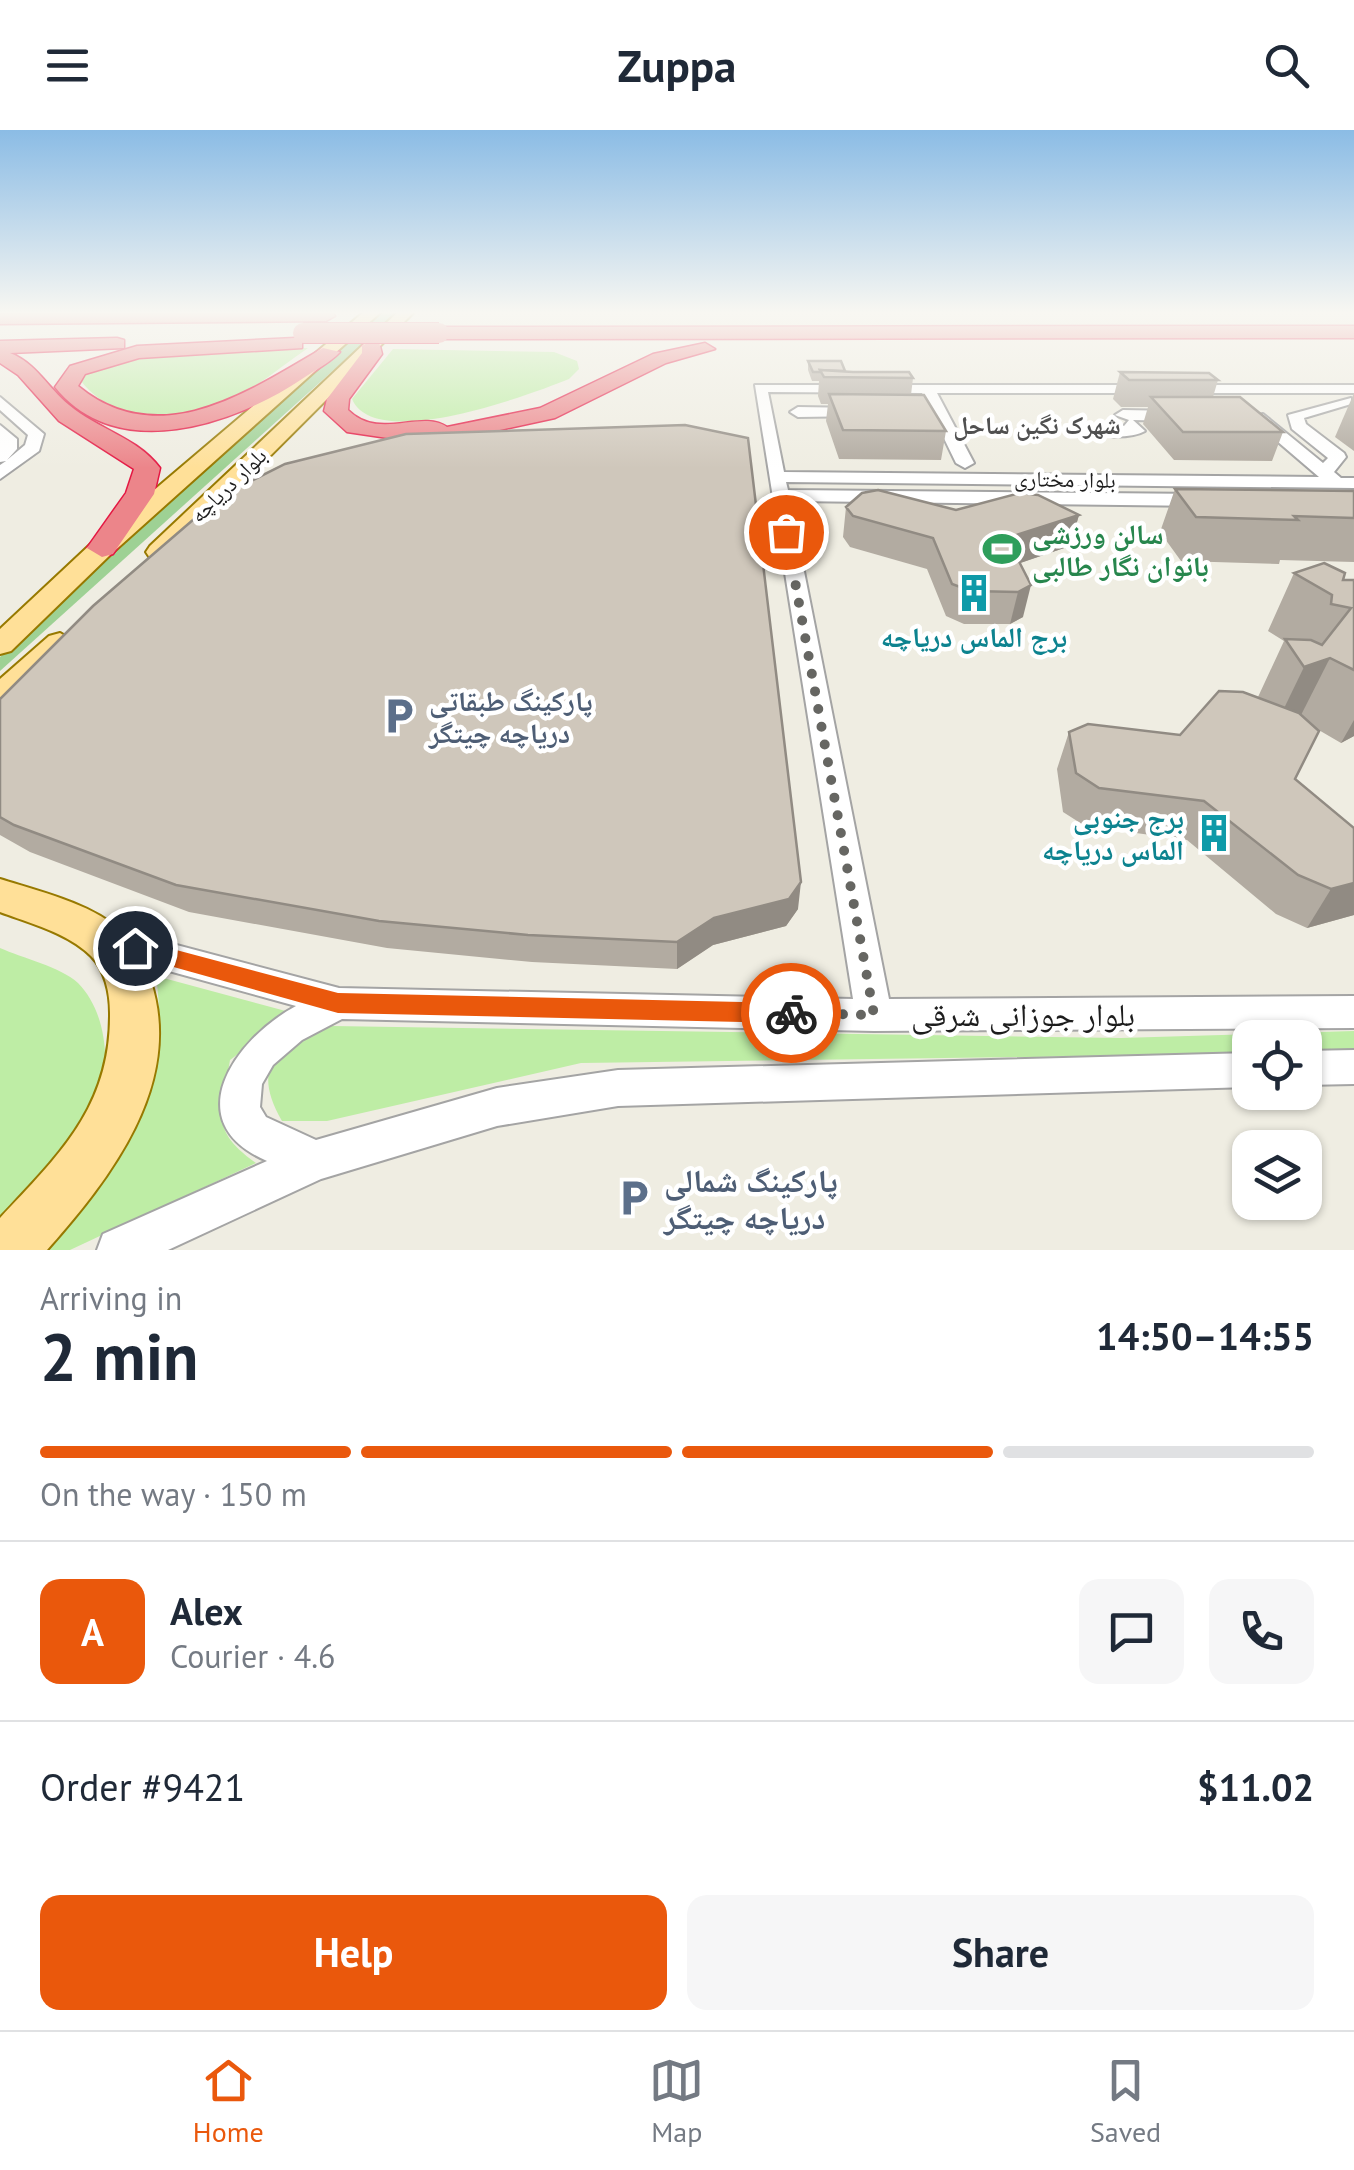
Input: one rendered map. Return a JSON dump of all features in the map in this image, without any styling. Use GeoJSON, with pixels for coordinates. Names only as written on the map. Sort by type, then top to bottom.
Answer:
{"type":"FeatureCollection","features":[{"type":"Feature","properties":{"kind":"highway"},"geometry":{"type":"LineString","coordinates":[[18,363],[25,366],[60,410],[128,447],[147,468],[140,494],[102,548]]}},
{"type":"Feature","properties":{"kind":"highway"},"geometry":{"type":"LineString","coordinates":[[100,363],[77,370],[66,387],[90,408],[114,420],[198,418],[254,400],[312,363]]}},
{"type":"Feature","properties":{"kind":"highway"},"geometry":{"type":"LineString","coordinates":[[365,363],[338,399],[336,411],[357,428],[384,432],[450,427],[540,403],[591,380],[598,374],[593,363]]}},
{"type":"Feature","properties":{"kind":"highway"},"geometry":{"type":"LineString","coordinates":[[350,456],[547,413],[651,363]]}},
{"type":"Feature","properties":{"kind":"highway"},"geometry":{"type":"LineString","coordinates":[[150,560],[263,483]]}},
{"type":"Feature","properties":{"kind":"main road","name":"بلوار دریاچه"},"geometry":{"type":"LineString","coordinates":[[0,645],[102,548],[317,363]]}},
{"type":"Feature","properties":{"kind":"main road","name":"بلوار دریاچه"},"geometry":{"type":"LineString","coordinates":[[150,560],[354,363]]}},
{"type":"Feature","properties":{"kind":"main road"},"geometry":{"type":"LineString","coordinates":[[0,696],[86,618]]}},
{"type":"Feature","properties":{"kind":"main road"},"geometry":{"type":"LineString","coordinates":[[0,895],[101,939],[120,962],[130,989],[136,1029],[134,1072],[111,1126],[8,1250]]}},
{"type":"Feature","properties":{"kind":"street"},"geometry":{"type":"LineString","coordinates":[[874,1015],[760,388],[1222,388],[1350,395]]}},
{"type":"Feature","properties":{"kind":"street"},"geometry":{"type":"LineString","coordinates":[[927,388],[931,414],[965,463]]}},
{"type":"Feature","properties":{"kind":"street"},"geometry":{"type":"LineString","coordinates":[[1222,388],[1338,479],[1354,500]]}},
{"type":"Feature","properties":{"kind":"street"},"geometry":{"type":"LineString","coordinates":[[1338,479],[1338,457],[1298,426],[1296,415],[1350,395]]}},
{"type":"Feature","properties":{"kind":"street"},"geometry":{"type":"LineString","coordinates":[[1091,430],[1137,431],[1107,397]]}},
{"type":"Feature","properties":{"kind":"street"},"geometry":{"type":"LineString","coordinates":[[0,402],[36,434],[33,447],[0,474]]}},
{"type":"Feature","properties":{"kind":"street"},"geometry":{"type":"LineString","coordinates":[[798,412],[887,414]]}},
{"type":"Feature","properties":{"kind":"street"},"geometry":{"type":"LineString","coordinates":[[1124,415],[1199,416]]}},
{"type":"Feature","properties":{"kind":"street"},"geometry":{"type":"LineString","coordinates":[[1237,416],[1256,416]]}},
{"type":"Feature","properties":{"kind":"street"},"geometry":{"type":"LineString","coordinates":[[0,430],[8,438],[8,449],[0,457]]}},
{"type":"Feature","properties":{"kind":"street","name":"بلوار مختاری"},"geometry":{"type":"LineString","coordinates":[[778,486],[1338,479]]}},
{"type":"Feature","properties":{"kind":"street","name":"بلوار مختاری"},"geometry":{"type":"LineString","coordinates":[[778,486],[1354,500]]}},
{"type":"Feature","properties":{"kind":"street","name":"بلوار جوزانی شرقی"},"geometry":{"type":"LineString","coordinates":[[101,939],[338,1003],[874,1015],[1354,1012]]}},
{"type":"Feature","properties":{"kind":"street"},"geometry":{"type":"LineString","coordinates":[[316,1160],[252,1132],[240,1115],[240,1088],[254,1058],[279,1036],[338,1003]]}},
{"type":"Feature","properties":{"kind":"street"},"geometry":{"type":"LineString","coordinates":[[1322,1068],[1354,1067]]}},
{"type":"Feature","properties":{"kind":"street","name":"بلوار جوزانی شرقی"},"geometry":{"type":"LineString","coordinates":[[120,1250],[316,1160],[497,1107],[618,1088],[1232,1071]]}},
{"type":"Feature","properties":{"kind":"green space"},"geometry":{"type":"Polygon","coordinates":[[[104,363],[287,363],[231,399],[172,415],[131,412],[112,406],[81,381],[82,373],[104,363]]]}},
{"type":"Feature","properties":{"kind":"green space"},"geometry":{"type":"Polygon","coordinates":[[[325,363],[341,363],[0,671],[0,657],[325,363]]]}},
{"type":"Feature","properties":{"kind":"green space"},"geometry":{"type":"Polygon","coordinates":[[[381,363],[578,363],[579,369],[569,379],[489,407],[420,421],[390,421],[366,414],[352,399],[381,363]]]}},
{"type":"Feature","properties":{"kind":"green space"},"geometry":{"type":"Polygon","coordinates":[[[0,948],[52,968],[78,983],[99,1020],[105,1065],[98,1111],[80,1150],[0,1244],[0,948]]]}},
{"type":"Feature","properties":{"kind":"green space"},"geometry":{"type":"Polygon","coordinates":[[[156,976],[293,1013],[230,1060],[222,1118],[231,1140],[256,1163],[70,1250],[38,1250],[114,1156],[147,1096],[156,1061],[159,1022],[156,976]]]}},
{"type":"Feature","properties":{"kind":"green space"},"geometry":{"type":"Polygon","coordinates":[[[332,1026],[1121,1038],[1232,1035],[1232,1054],[581,1063],[327,1121],[282,1121],[272,1101],[269,1070],[284,1048],[332,1026]]]}},
{"type":"Feature","properties":{"kind":"green space"},"geometry":{"type":"Polygon","coordinates":[[[1354,1031],[1354,1050],[1322,1051],[1322,1032],[1354,1031]]]}},
{"type":"Feature","properties":{"kind":"building"},"geometry":{"type":"Polygon","coordinates":[[[809,363],[842,363],[845,371],[820,370],[813,372],[809,363]]]}},
{"type":"Feature","properties":{"kind":"building"},"geometry":{"type":"Polygon","coordinates":[[[820,370],[909,372],[913,378],[824,377],[820,370]]]}},
{"type":"Feature","properties":{"kind":"building"},"geometry":{"type":"Polygon","coordinates":[[[1120,372],[1209,373],[1218,380],[1129,380],[1120,372]]]}},
{"type":"Feature","properties":{"kind":"building"},"geometry":{"type":"Polygon","coordinates":[[[829,394],[924,395],[946,431],[843,430],[829,394]]]}},
{"type":"Feature","properties":{"kind":"building"},"geometry":{"type":"Polygon","coordinates":[[[1151,397],[1240,397],[1283,432],[1183,432],[1151,397]]]}},
{"type":"Feature","properties":{"kind":"building","name":"پارکینگ طبقاتی دریاچه چیتگر"},"geometry":{"type":"Polygon","coordinates":[[[685,425],[748,438],[801,882],[789,899],[714,918],[677,942],[528,935],[379,921],[176,885],[0,817],[0,699],[93,606],[194,519],[241,486],[285,464],[406,434],[685,425]]]}},
{"type":"Feature","properties":{"kind":"building"},"geometry":{"type":"Polygon","coordinates":[[[1175,489],[1354,491],[1354,518],[1196,517],[1175,489]]]}},
{"type":"Feature","properties":{"kind":"building"},"geometry":{"type":"Polygon","coordinates":[[[878,490],[956,510],[1020,493],[1038,495],[1079,515],[1007,538],[1031,585],[1018,592],[971,591],[952,584],[933,538],[853,516],[846,507],[862,493],[878,490]]]}},
{"type":"Feature","properties":{"kind":"building"},"geometry":{"type":"Polygon","coordinates":[[[1324,563],[1345,573],[1343,580],[1354,580],[1354,670],[1330,658],[1304,667],[1285,639],[1311,640],[1322,645],[1351,608],[1331,604],[1332,595],[1294,573],[1324,563]]]}},
{"type":"Feature","properties":{"kind":"building"},"geometry":{"type":"Polygon","coordinates":[[[1219,691],[1243,692],[1299,713],[1319,731],[1295,779],[1354,828],[1354,883],[1331,889],[1298,875],[1204,801],[1099,788],[1076,773],[1069,732],[1088,724],[1180,735],[1219,691]]]}},
{"type":"Feature","properties":{"kind":"way so far"},"geometry":{"type":"LineString","coordinates":[[786,532],[874,1015],[791,1013]]}},
{"type":"Feature","properties":{"kind":"place","name":"سالن ورزشی بانوان نگار طالبی"},"geometry":{"type":"Point","coordinates":[1002,549]}},
{"type":"Feature","properties":{"kind":"place","name":"برج الماس دریاچه"},"geometry":{"type":"Point","coordinates":[974,593]}},
{"type":"Feature","properties":{"kind":"place","name":"پارکینگ طبقاتی دریاچه چیتگر"},"geometry":{"type":"Point","coordinates":[399,716]}},
{"type":"Feature","properties":{"kind":"place","name":"برج جنوبی الماس دریاچه"},"geometry":{"type":"Point","coordinates":[1214,833]}},
{"type":"Feature","properties":{"kind":"place","name":"پارکینگ شمالی دریاچه چیتگر"},"geometry":{"type":"Point","coordinates":[634,1198]}},
{"type":"Feature","properties":{"kind":"district","name":"شهرک نگین ساحل"},"geometry":{"type":"Point","coordinates":[1037,425]}},
{"type":"Feature","properties":{"kind":"route"},"geometry":{"type":"LineString","coordinates":[[135,948],[338,1003],[791,1013]]}}]}
